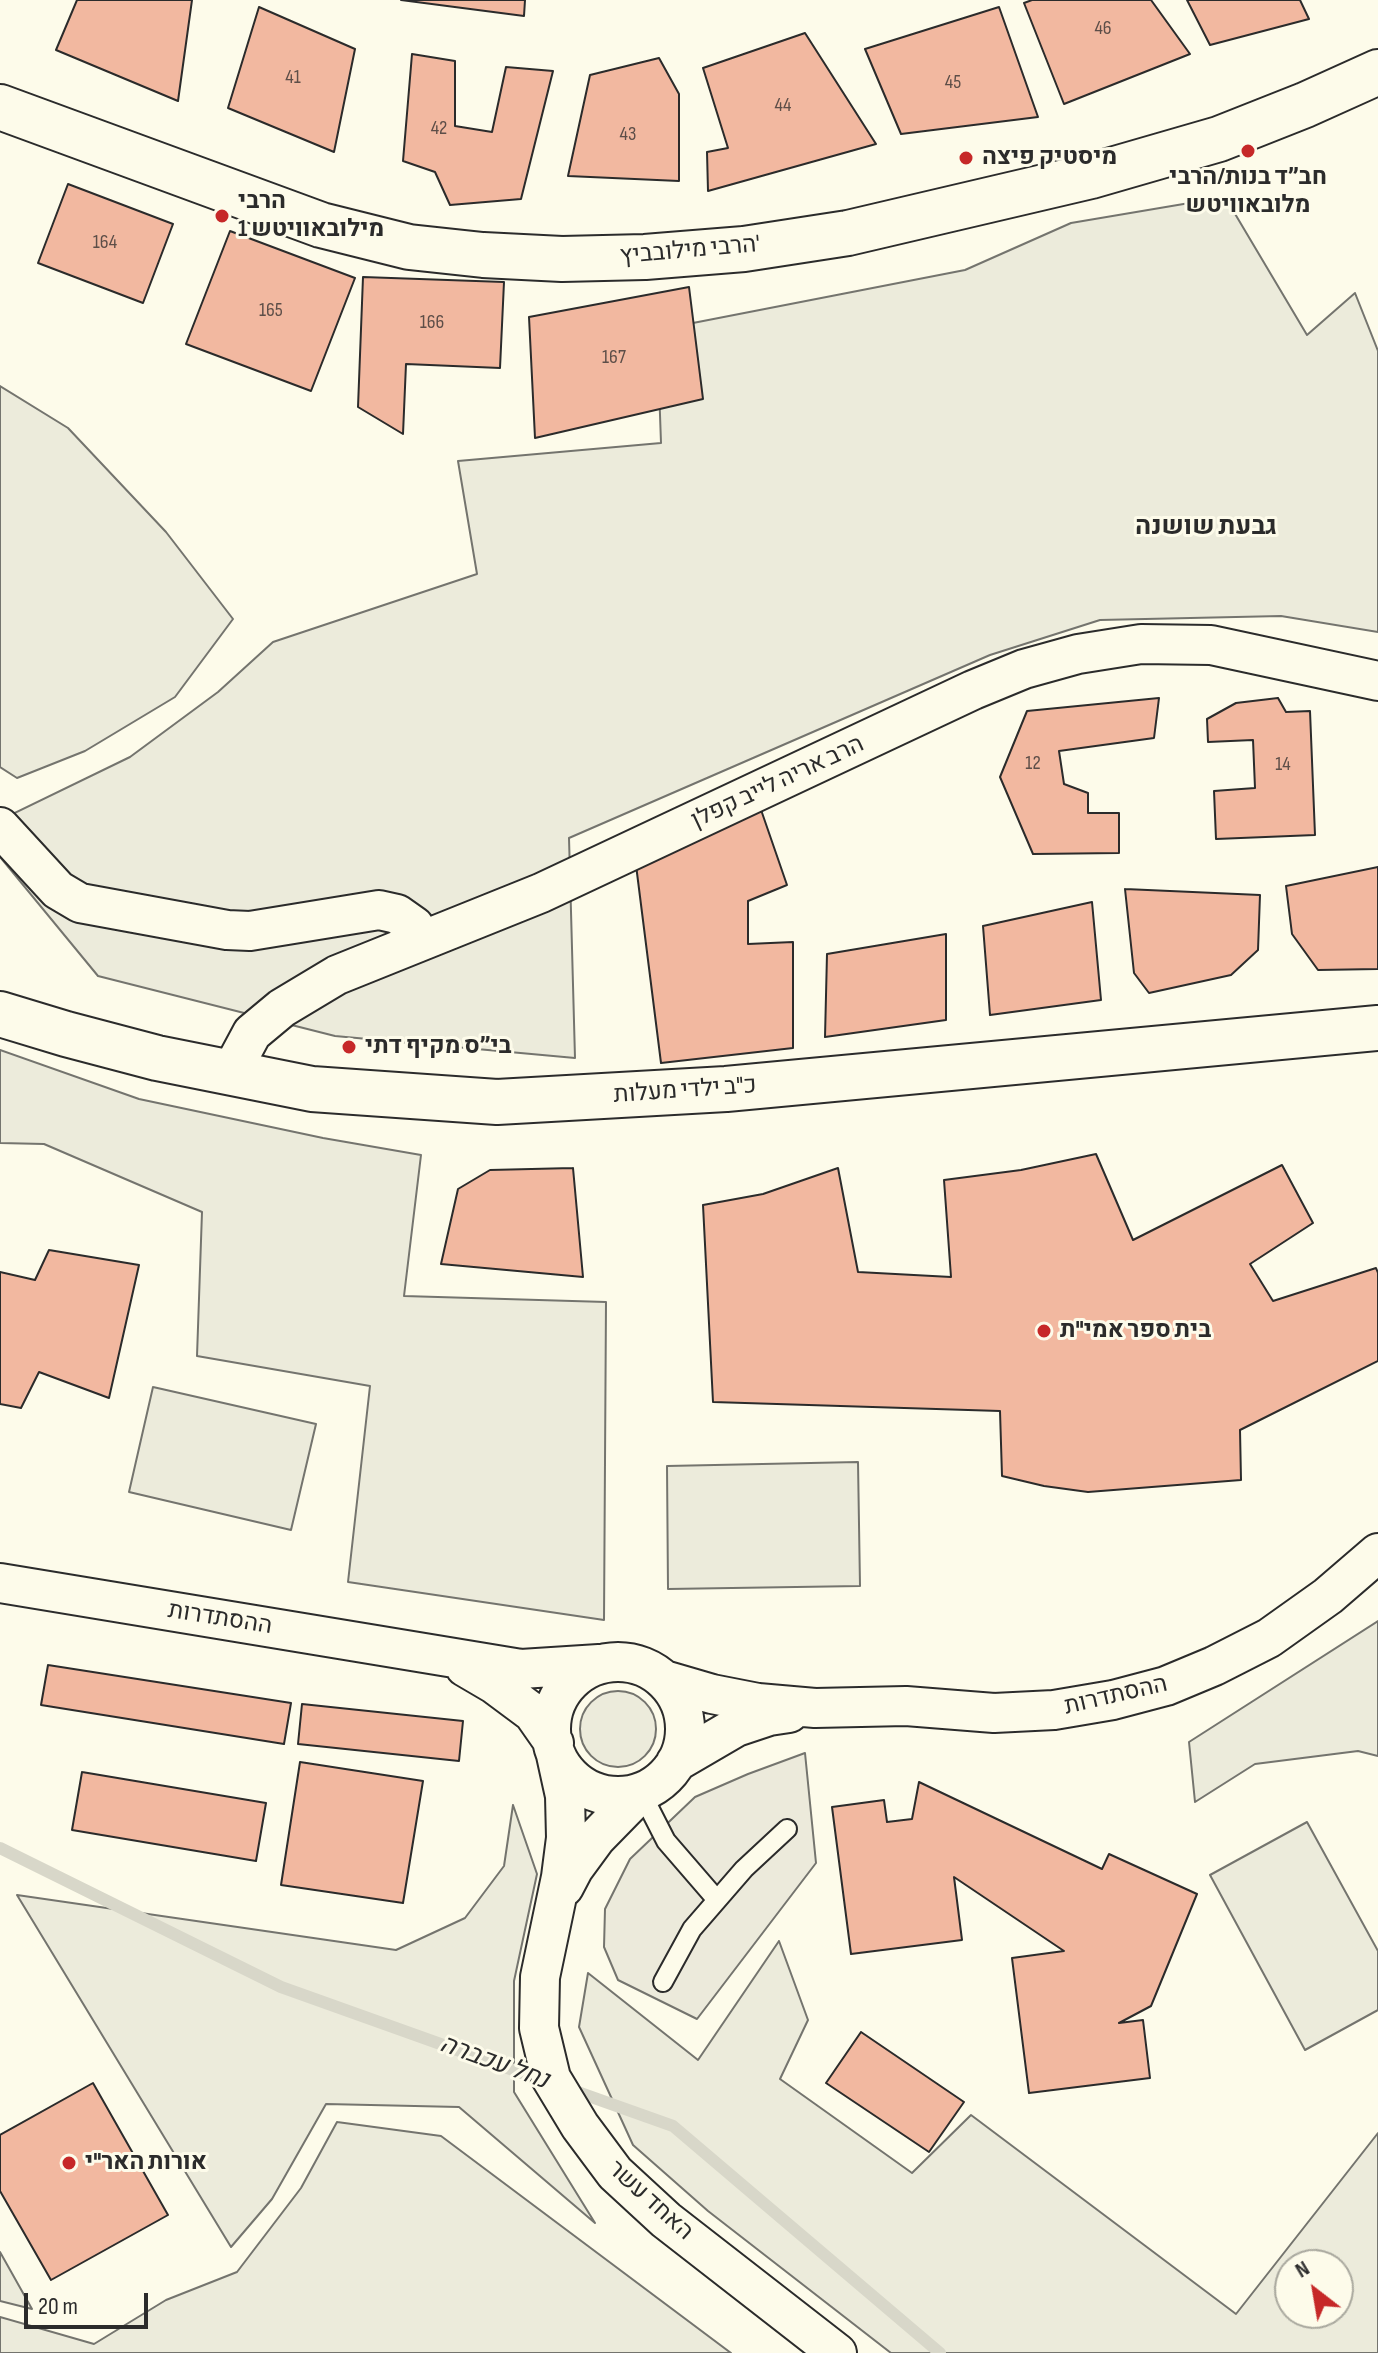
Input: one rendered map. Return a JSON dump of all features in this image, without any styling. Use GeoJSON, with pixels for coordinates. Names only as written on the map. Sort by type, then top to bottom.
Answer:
{"type":"FeatureCollection","features":[{"type":"Feature","properties":{"kind":"street","name":"הרבי מילובביץ'"},"geometry":{"type":"LineString","coordinates":[[0,107],[321,225],[409,247],[562,259],[631,258],[744,249],[848,233],[1091,176],[1219,139],[1378,72]]}},
{"type":"Feature","properties":{"kind":"street","name":"הרב אריה לייב קפלן"},"geometry":{"type":"LineString","coordinates":[[230,1074],[252,1033],[282,1008],[337,975],[603,866],[973,690],[1024,669],[1141,644],[1211,645],[1378,681]]}},
{"type":"Feature","properties":{"kind":"street"},"geometry":{"type":"LineString","coordinates":[[0,827],[58,890],[80,903],[239,931],[379,910],[397,914],[414,926],[419,942]]}},
{"type":"Feature","properties":{"kind":"street","name":"כ\"ב ילדי מעלות"},"geometry":{"type":"LineString","coordinates":[[0,1014],[81,1038],[230,1074],[312,1089],[497,1102],[726,1089],[1378,1028]]}},
{"type":"Feature","properties":{"kind":"street","name":"ההסתדרות"},"geometry":{"type":"LineString","coordinates":[[664,1680],[758,1703],[815,1708],[906,1706],[994,1713],[1054,1710],[1113,1700],[1166,1686],[1269,1638],[1328,1596],[1378,1553]]}},
{"type":"Feature","properties":{"kind":"street","name":"ההסתדרות"},"geometry":{"type":"LineString","coordinates":[[0,1583],[521,1669],[599,1664]]}},
{"type":"Feature","properties":{"kind":"street","name":"ההסתדרות"},"geometry":{"type":"LineString","coordinates":[[441,1656],[494,1684],[533,1713],[555,1749]]}},
{"type":"Feature","properties":{"kind":"street"},"geometry":{"type":"LineString","coordinates":[[622,1662],[645,1667],[664,1680],[675,1693],[684,1715],[684,1738],[676,1762],[661,1780],[641,1792],[617,1796],[587,1789],[569,1775],[555,1749],[551,1732],[554,1708],[565,1688],[582,1672],[599,1664],[622,1662]]}},
{"type":"Feature","properties":{"kind":"street","name":"ההסתדרות"},"geometry":{"type":"LineString","coordinates":[[676,1762],[736,1727],[769,1716],[815,1708]]}},
{"type":"Feature","properties":{"kind":"street","name":"האחד עשר"},"geometry":{"type":"LineString","coordinates":[[555,1749],[565,1796],[566,1838],[540,1977],[539,2028],[551,2078],[580,2126],[615,2173],[666,2220],[837,2353]]}},
{"type":"Feature","properties":{"kind":"street","name":"האחד עשר"},"geometry":{"type":"LineString","coordinates":[[555,1903],[574,1868],[596,1838],[641,1792]]}},
{"type":"Feature","properties":{"kind":"lane"},"geometry":{"type":"LineString","coordinates":[[641,1792],[666,1841],[717,1900]]}},
{"type":"Feature","properties":{"kind":"lane"},"geometry":{"type":"LineString","coordinates":[[663,1982],[692,1929],[744,1869],[787,1829]]}},
{"type":"Feature","properties":{"kind":"shaded area"},"geometry":{"type":"Polygon","coordinates":[[[1225,197],[1307,335],[1355,293],[1378,351],[1378,632],[1281,616],[1100,620],[990,655],[569,838],[575,1058],[335,1036],[98,976],[0,857],[0,820],[130,757],[218,692],[273,642],[477,574],[458,461],[661,443],[657,330],[965,270],[1071,223],[1225,197]]]}},
{"type":"Feature","properties":{"kind":"shaded area"},"geometry":{"type":"Polygon","coordinates":[[[0,386],[68,428],[166,532],[233,619],[175,697],[85,751],[17,778],[0,767],[0,386]]]}},
{"type":"Feature","properties":{"kind":"shaded area"},"geometry":{"type":"Polygon","coordinates":[[[0,1050],[139,1099],[323,1138],[421,1155],[404,1296],[606,1302],[604,1620],[348,1582],[370,1386],[197,1356],[202,1212],[44,1144],[0,1143],[0,1050]]]}},
{"type":"Feature","properties":{"kind":"shaded area"},"geometry":{"type":"Polygon","coordinates":[[[153,1387],[316,1424],[291,1530],[129,1492],[153,1387]]]}},
{"type":"Feature","properties":{"kind":"shaded area"},"geometry":{"type":"Polygon","coordinates":[[[858,1462],[860,1586],[668,1589],[667,1466],[858,1462]]]}},
{"type":"Feature","properties":{"kind":"shaded area"},"geometry":{"type":"Polygon","coordinates":[[[1378,1621],[1378,1756],[1358,1751],[1255,1764],[1195,1802],[1189,1742],[1378,1621]]]}},
{"type":"Feature","properties":{"kind":"shaded area"},"geometry":{"type":"Polygon","coordinates":[[[618,1691],[633,1694],[645,1702],[653,1714],[656,1729],[653,1744],[645,1756],[633,1764],[618,1767],[603,1764],[591,1756],[583,1744],[580,1729],[583,1714],[591,1702],[603,1694],[618,1691]]]}},
{"type":"Feature","properties":{"kind":"shaded area"},"geometry":{"type":"Polygon","coordinates":[[[805,1753],[816,1863],[697,2019],[618,1980],[604,1947],[605,1909],[630,1859],[695,1797],[805,1753]]]}},
{"type":"Feature","properties":{"kind":"shaded area"},"geometry":{"type":"Polygon","coordinates":[[[513,1805],[537,1874],[514,1981],[514,2092],[595,2223],[459,2107],[326,2104],[272,2199],[231,2247],[17,1895],[396,1950],[465,1918],[504,1866],[513,1805]]]}},
{"type":"Feature","properties":{"kind":"shaded area"},"geometry":{"type":"Polygon","coordinates":[[[1307,1822],[1378,1951],[1378,2010],[1305,2050],[1210,1875],[1307,1822]]]}},
{"type":"Feature","properties":{"kind":"shaded area"},"geometry":{"type":"Polygon","coordinates":[[[779,1941],[808,2020],[780,2079],[912,2173],[971,2115],[1236,2314],[1274,2266],[1274,2329],[1354,2329],[1354,2249],[1287,2249],[1378,2133],[1378,2353],[891,2353],[708,2211],[633,2145],[579,2027],[588,1973],[698,2060],[779,1941]]]}},
{"type":"Feature","properties":{"kind":"shaded area"},"geometry":{"type":"Polygon","coordinates":[[[337,2122],[441,2136],[731,2353],[0,2353],[0,2317],[94,2344],[166,2300],[237,2272],[301,2188],[337,2122]]]}},
{"type":"Feature","properties":{"kind":"shaded area"},"geometry":{"type":"Polygon","coordinates":[[[0,2252],[32,2309],[0,2301],[0,2252]]]}},
{"type":"Feature","properties":{"kind":"building"},"geometry":{"type":"Polygon","coordinates":[[[77,0],[192,0],[178,101],[56,50],[77,0]]]}},
{"type":"Feature","properties":{"kind":"building"},"geometry":{"type":"Polygon","coordinates":[[[401,0],[525,0],[524,16],[401,0]]]}},
{"type":"Feature","properties":{"kind":"building"},"geometry":{"type":"Polygon","coordinates":[[[1032,0],[1151,0],[1190,54],[1064,104],[1024,3],[1032,0]]]}},
{"type":"Feature","properties":{"kind":"building"},"geometry":{"type":"Polygon","coordinates":[[[1187,0],[1300,0],[1309,19],[1210,45],[1187,0]]]}},
{"type":"Feature","properties":{"kind":"building"},"geometry":{"type":"Polygon","coordinates":[[[259,7],[355,49],[334,152],[228,108],[259,7]]]}},
{"type":"Feature","properties":{"kind":"building"},"geometry":{"type":"Polygon","coordinates":[[[999,7],[1038,117],[901,134],[865,49],[999,7]]]}},
{"type":"Feature","properties":{"kind":"building"},"geometry":{"type":"Polygon","coordinates":[[[805,33],[876,144],[708,191],[707,152],[728,148],[703,68],[805,33]]]}},
{"type":"Feature","properties":{"kind":"building"},"geometry":{"type":"Polygon","coordinates":[[[412,54],[455,61],[455,126],[492,132],[506,67],[553,71],[521,199],[450,205],[435,172],[403,161],[412,54]]]}},
{"type":"Feature","properties":{"kind":"building"},"geometry":{"type":"Polygon","coordinates":[[[659,58],[679,94],[679,181],[568,176],[590,75],[659,58]]]}},
{"type":"Feature","properties":{"kind":"building"},"geometry":{"type":"Polygon","coordinates":[[[68,184],[173,224],[143,303],[38,263],[68,184]]]}},
{"type":"Feature","properties":{"kind":"building"},"geometry":{"type":"Polygon","coordinates":[[[230,231],[355,278],[311,391],[186,344],[230,231]]]}},
{"type":"Feature","properties":{"kind":"building"},"geometry":{"type":"Polygon","coordinates":[[[363,277],[504,282],[500,368],[406,364],[403,434],[358,407],[363,277]]]}},
{"type":"Feature","properties":{"kind":"building"},"geometry":{"type":"Polygon","coordinates":[[[689,287],[703,399],[535,438],[529,317],[689,287]]]}},
{"type":"Feature","properties":{"kind":"building"},"geometry":{"type":"Polygon","coordinates":[[[1159,698],[1154,738],[1059,751],[1064,784],[1088,793],[1088,813],[1119,813],[1119,853],[1033,854],[1000,777],[1027,711],[1159,698]]]}},
{"type":"Feature","properties":{"kind":"building"},"geometry":{"type":"Polygon","coordinates":[[[1278,698],[1286,712],[1310,711],[1315,835],[1216,839],[1214,791],[1255,788],[1253,740],[1208,742],[1207,719],[1236,703],[1278,698]]]}},
{"type":"Feature","properties":{"kind":"building"},"geometry":{"type":"Polygon","coordinates":[[[759,804],[787,885],[748,901],[748,944],[793,942],[793,1048],[661,1063],[636,865],[759,804]]]}},
{"type":"Feature","properties":{"kind":"building"},"geometry":{"type":"Polygon","coordinates":[[[1378,867],[1378,969],[1318,970],[1292,934],[1286,886],[1378,867]]]}},
{"type":"Feature","properties":{"kind":"building"},"geometry":{"type":"Polygon","coordinates":[[[1125,889],[1260,895],[1258,950],[1231,975],[1149,993],[1134,973],[1125,889]]]}},
{"type":"Feature","properties":{"kind":"building"},"geometry":{"type":"Polygon","coordinates":[[[1092,902],[1101,1000],[990,1015],[983,926],[1092,902]]]}},
{"type":"Feature","properties":{"kind":"building"},"geometry":{"type":"Polygon","coordinates":[[[946,934],[946,1020],[825,1037],[827,954],[946,934]]]}},
{"type":"Feature","properties":{"kind":"building","name":"בית ספר אמי\"ת"},"geometry":{"type":"Polygon","coordinates":[[[1096,1154],[1133,1240],[1282,1165],[1313,1223],[1250,1264],[1273,1301],[1376,1268],[1378,1361],[1240,1430],[1241,1480],[1088,1492],[1044,1486],[1002,1476],[1000,1411],[713,1402],[703,1205],[763,1194],[838,1168],[858,1272],[951,1277],[944,1180],[1021,1170],[1096,1154]]]}},
{"type":"Feature","properties":{"kind":"building"},"geometry":{"type":"Polygon","coordinates":[[[573,1168],[583,1277],[441,1264],[458,1189],[490,1170],[573,1168]]]}},
{"type":"Feature","properties":{"kind":"building"},"geometry":{"type":"Polygon","coordinates":[[[49,1250],[139,1265],[109,1398],[39,1372],[21,1408],[0,1404],[0,1272],[35,1280],[49,1250]]]}},
{"type":"Feature","properties":{"kind":"building"},"geometry":{"type":"Polygon","coordinates":[[[48,1665],[291,1703],[284,1744],[41,1705],[48,1665]]]}},
{"type":"Feature","properties":{"kind":"building"},"geometry":{"type":"Polygon","coordinates":[[[302,1704],[463,1721],[459,1761],[298,1744],[302,1704]]]}},
{"type":"Feature","properties":{"kind":"building"},"geometry":{"type":"Polygon","coordinates":[[[300,1762],[423,1781],[403,1903],[281,1885],[300,1762]]]}},
{"type":"Feature","properties":{"kind":"building"},"geometry":{"type":"Polygon","coordinates":[[[82,1772],[266,1803],[256,1861],[72,1830],[82,1772]]]}},
{"type":"Feature","properties":{"kind":"building"},"geometry":{"type":"Polygon","coordinates":[[[919,1782],[1102,1869],[1109,1854],[1197,1894],[1151,2006],[1119,2023],[1143,2020],[1150,2078],[1029,2093],[1012,1958],[1064,1951],[954,1877],[962,1940],[851,1954],[832,1807],[884,1800],[887,1822],[912,1819],[919,1782]]]}},
{"type":"Feature","properties":{"kind":"building"},"geometry":{"type":"Polygon","coordinates":[[[861,2032],[964,2102],[929,2152],[826,2083],[861,2032]]]}},
{"type":"Feature","properties":{"kind":"building","name":"אורות האר\"י"},"geometry":{"type":"Polygon","coordinates":[[[93,2083],[168,2215],[51,2280],[0,2191],[0,2135],[93,2083]]]}},
{"type":"Feature","properties":{"kind":"waterway","name":"נחל עכברה"},"geometry":{"type":"LineString","coordinates":[[0,1848],[281,1987],[544,2081]]}},
{"type":"Feature","properties":{"kind":"waterway","name":"נחל עכברה"},"geometry":{"type":"LineString","coordinates":[[569,2089],[673,2126],[940,2353]]}},
{"type":"Feature","properties":{"kind":"place","name":"חב״ד בנות/הרבי מלובאוויטש"},"geometry":{"type":"Point","coordinates":[1248,151]}},
{"type":"Feature","properties":{"kind":"place","name":"מיסטיק פיצה"},"geometry":{"type":"Point","coordinates":[966,158]}},
{"type":"Feature","properties":{"kind":"place","name":"הרבי מילובאוויטש 1"},"geometry":{"type":"Point","coordinates":[222,216]}},
{"type":"Feature","properties":{"kind":"place","name":"בי״ס מקיף דתי"},"geometry":{"type":"Point","coordinates":[349,1047]}},
{"type":"Feature","properties":{"kind":"place","name":"בית ספר אמי\"ת"},"geometry":{"type":"Point","coordinates":[1044,1331]}},
{"type":"Feature","properties":{"kind":"place","name":"אורות האר\"י"},"geometry":{"type":"Point","coordinates":[69,2163]}},
{"type":"Feature","properties":{"kind":"district","name":"גבעת שושנה"},"geometry":{"type":"Point","coordinates":[1206,527]}}]}
